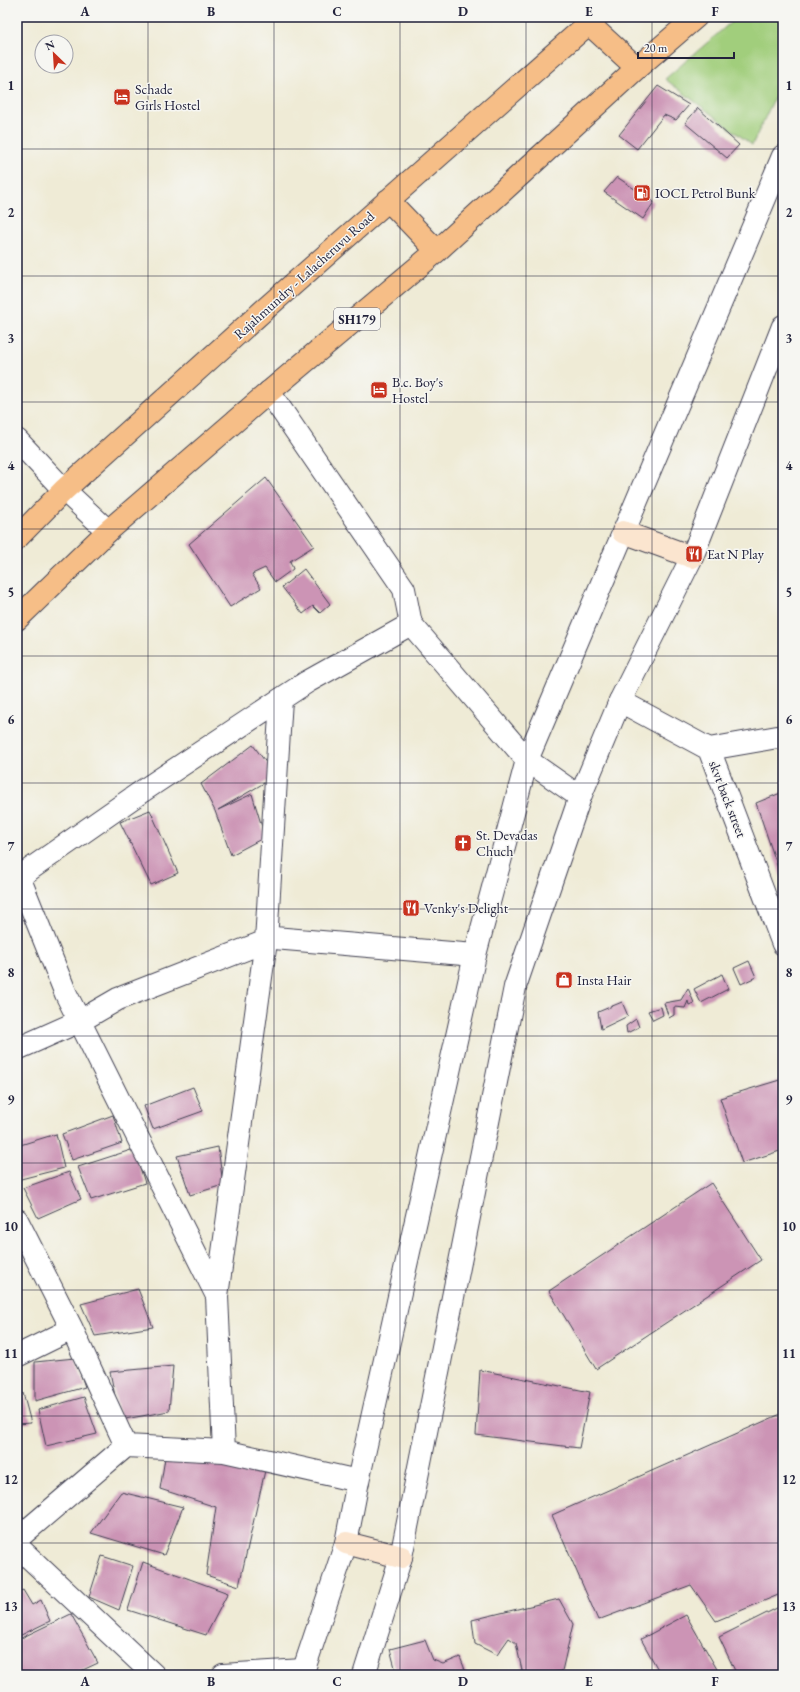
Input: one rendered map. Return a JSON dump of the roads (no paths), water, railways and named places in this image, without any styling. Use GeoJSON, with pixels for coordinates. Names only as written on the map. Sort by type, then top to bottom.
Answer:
{"type":"FeatureCollection","features":[{"type":"Feature","properties":{"kind":"main road","name":"SH179"},"geometry":{"type":"LineString","coordinates":[[17,619],[108,531],[269,392],[437,251],[637,68],[696,17]]}},
{"type":"Feature","properties":{"kind":"main road"},"geometry":{"type":"LineString","coordinates":[[592,20],[637,68]]}},
{"type":"Feature","properties":{"kind":"main road","name":"Rajahmundry - Lalacheruvu Road"},"geometry":{"type":"LineString","coordinates":[[17,538],[64,490],[592,20]]}},
{"type":"Feature","properties":{"kind":"main road"},"geometry":{"type":"LineString","coordinates":[[388,200],[437,251]]}},
{"type":"Feature","properties":{"kind":"main road"},"geometry":{"type":"LineString","coordinates":[[623,532],[692,557]]}},
{"type":"Feature","properties":{"kind":"main road"},"geometry":{"type":"LineString","coordinates":[[346,1543],[401,1557]]}},
{"type":"Feature","properties":{"kind":"street"},"geometry":{"type":"LineString","coordinates":[[223,1675],[303,1673],[346,1543],[358,1480],[475,955],[528,760],[783,156]]}},
{"type":"Feature","properties":{"kind":"street"},"geometry":{"type":"LineString","coordinates":[[364,1675],[401,1557],[515,987],[580,797],[620,701],[692,557],[783,326]]}},
{"type":"Feature","properties":{"kind":"street"},"geometry":{"type":"LineString","coordinates":[[269,392],[404,589],[411,624],[528,760],[580,797]]}},
{"type":"Feature","properties":{"kind":"street"},"geometry":{"type":"LineString","coordinates":[[17,440],[64,490],[108,531]]}},
{"type":"Feature","properties":{"kind":"street"},"geometry":{"type":"LineString","coordinates":[[216,1296],[66,994],[18,877],[307,682],[411,624]]}},
{"type":"Feature","properties":{"kind":"street"},"geometry":{"type":"LineString","coordinates":[[224,1451],[216,1296],[266,941],[281,699]]}},
{"type":"Feature","properties":{"kind":"street","name":"skvt back street"},"geometry":{"type":"LineString","coordinates":[[620,701],[709,749],[783,944]]}},
{"type":"Feature","properties":{"kind":"street"},"geometry":{"type":"LineString","coordinates":[[709,749],[783,736]]}},
{"type":"Feature","properties":{"kind":"street"},"geometry":{"type":"LineString","coordinates":[[17,1049],[80,1021],[118,999],[274,938],[475,955]]}},
{"type":"Feature","properties":{"kind":"street"},"geometry":{"type":"LineString","coordinates":[[17,1220],[72,1329],[126,1446]]}},
{"type":"Feature","properties":{"kind":"street"},"geometry":{"type":"LineString","coordinates":[[17,1356],[72,1329]]}},
{"type":"Feature","properties":{"kind":"street"},"geometry":{"type":"LineString","coordinates":[[17,1539],[126,1446],[224,1451],[358,1480]]}},
{"type":"Feature","properties":{"kind":"street"},"geometry":{"type":"LineString","coordinates":[[17,1546],[154,1675]]}},
{"type":"Feature","properties":{"kind":"place","name":"Schade Girls Hostel"},"geometry":{"type":"Point","coordinates":[122,97]}},
{"type":"Feature","properties":{"kind":"place","name":"IOCL Petrol Bunk"},"geometry":{"type":"Point","coordinates":[642,193]}},
{"type":"Feature","properties":{"kind":"place","name":"B.c. Boy's Hostel"},"geometry":{"type":"Point","coordinates":[379,390]}},
{"type":"Feature","properties":{"kind":"place","name":"Eat N Play"},"geometry":{"type":"Point","coordinates":[694,554]}},
{"type":"Feature","properties":{"kind":"place","name":"St. Devadas Chuch"},"geometry":{"type":"Point","coordinates":[463,843]}},
{"type":"Feature","properties":{"kind":"place","name":"Venky's Delight"},"geometry":{"type":"Point","coordinates":[411,908]}},
{"type":"Feature","properties":{"kind":"place","name":"Insta Hair"},"geometry":{"type":"Point","coordinates":[564,980]}}]}
